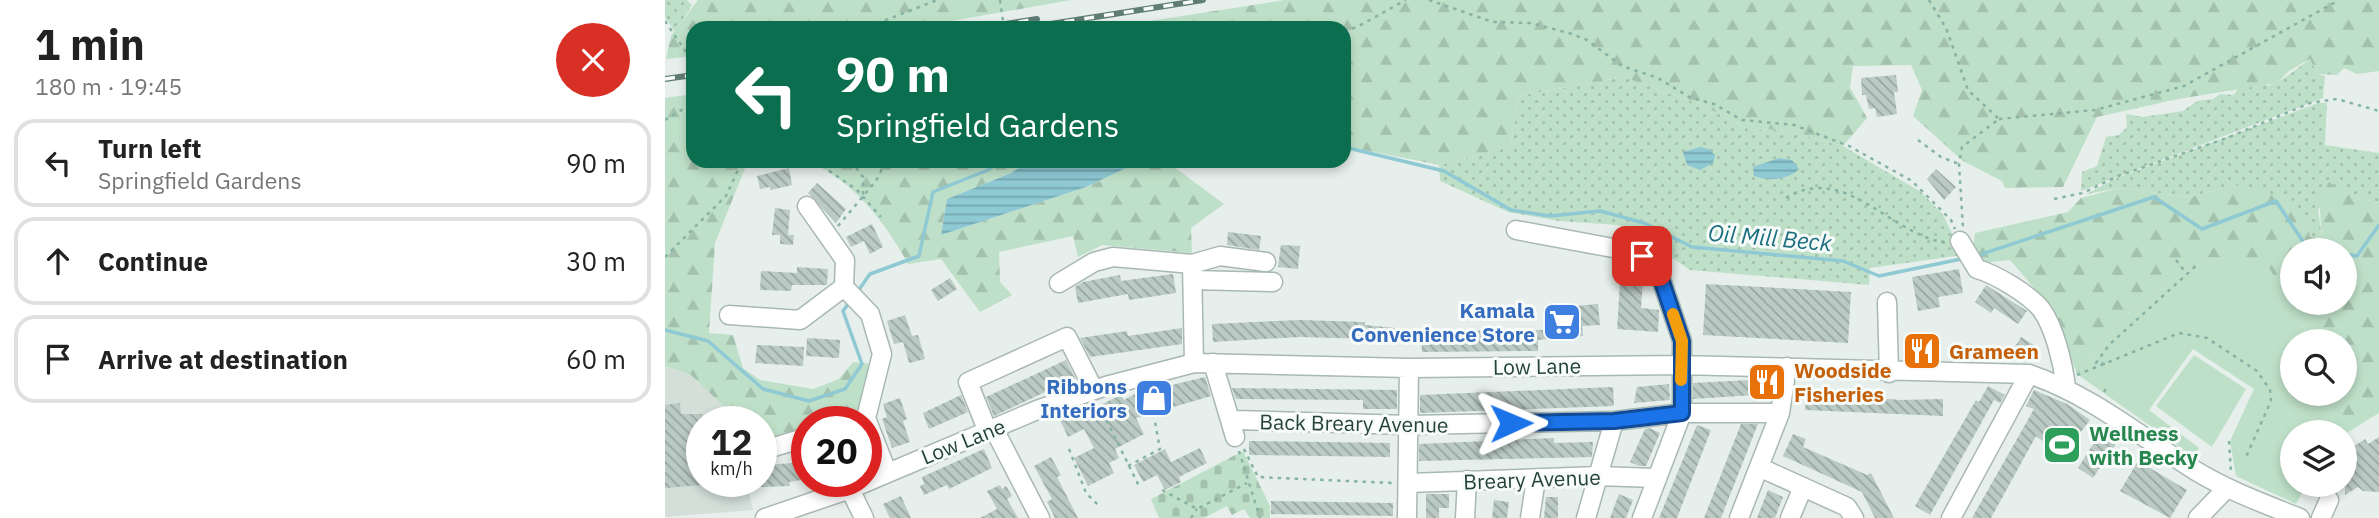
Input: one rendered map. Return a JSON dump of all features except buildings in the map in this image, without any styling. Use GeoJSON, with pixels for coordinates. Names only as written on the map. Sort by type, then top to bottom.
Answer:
{"type":"FeatureCollection","features":[{"type":"Feature","properties":{"kind":"street"},"geometry":{"type":"LineString","coordinates":[[807,205],[845,260],[844,287]]}},
{"type":"Feature","properties":{"kind":"street"},"geometry":{"type":"LineString","coordinates":[[1516,230],[1629,251],[1655,261],[1682,341],[1682,413],[1642,518]]}},
{"type":"Feature","properties":{"kind":"street"},"geometry":{"type":"LineString","coordinates":[[1962,245],[1977,269],[1995,274],[2041,309],[2069,381]]}},
{"type":"Feature","properties":{"kind":"street"},"geometry":{"type":"LineString","coordinates":[[1192,272],[1220,256],[1266,262]]}},
{"type":"Feature","properties":{"kind":"street"},"geometry":{"type":"LineString","coordinates":[[1059,283],[1094,262],[1113,257],[1192,272],[1273,282]]}},
{"type":"Feature","properties":{"kind":"street"},"geometry":{"type":"LineString","coordinates":[[1192,272],[1194,363]]}},
{"type":"Feature","properties":{"kind":"street"},"geometry":{"type":"LineString","coordinates":[[844,287],[870,314],[882,354],[865,406]]}},
{"type":"Feature","properties":{"kind":"street"},"geometry":{"type":"LineString","coordinates":[[729,315],[800,320],[844,287]]}},
{"type":"Feature","properties":{"kind":"street"},"geometry":{"type":"LineString","coordinates":[[1887,302],[1889,373]]}},
{"type":"Feature","properties":{"kind":"street"},"geometry":{"type":"LineString","coordinates":[[1040,518],[991,430],[968,382],[1067,337],[1093,391]]}},
{"type":"Feature","properties":{"kind":"street","name":"Low Lane"},"geometry":{"type":"LineString","coordinates":[[882,474],[1093,391],[1194,363],[1409,368],[1680,365],[1889,373],[2029,374],[2069,381],[2227,488],[2299,518]]}},
{"type":"Feature","properties":{"kind":"street"},"geometry":{"type":"LineString","coordinates":[[1213,363],[1235,429]]}},
{"type":"Feature","properties":{"kind":"street"},"geometry":{"type":"LineString","coordinates":[[1739,518],[1761,468],[1780,413],[1787,367]]}},
{"type":"Feature","properties":{"kind":"street"},"geometry":{"type":"LineString","coordinates":[[1407,518],[1409,368]]}},
{"type":"Feature","properties":{"kind":"street"},"geometry":{"type":"LineString","coordinates":[[1951,518],[2029,374]]}},
{"type":"Feature","properties":{"kind":"street","name":"Back Breary Avenue"},"geometry":{"type":"LineString","coordinates":[[1235,429],[1614,421],[1682,413],[1780,413]]}},
{"type":"Feature","properties":{"kind":"street"},"geometry":{"type":"LineString","coordinates":[[1586,518],[1614,421]]}},
{"type":"Feature","properties":{"kind":"street"},"geometry":{"type":"LineString","coordinates":[[882,462],[887,472]]}},
{"type":"Feature","properties":{"kind":"street"},"geometry":{"type":"LineString","coordinates":[[1761,468],[1847,507],[1854,518]]}},
{"type":"Feature","properties":{"kind":"street","name":"Breary Avenue"},"geometry":{"type":"LineString","coordinates":[[1409,483],[1598,476],[1655,478]]}},
{"type":"Feature","properties":{"kind":"street"},"geometry":{"type":"LineString","coordinates":[[1530,518],[1536,479]]}},
{"type":"Feature","properties":{"kind":"street"},"geometry":{"type":"LineString","coordinates":[[1465,518],[1467,480]]}},
{"type":"Feature","properties":{"kind":"street"},"geometry":{"type":"LineString","coordinates":[[1790,518],[1803,487]]}},
{"type":"Feature","properties":{"kind":"street"},"geometry":{"type":"LineString","coordinates":[[2198,518],[2227,488]]}},
{"type":"Feature","properties":{"kind":"street","name":"Low Lane"},"geometry":{"type":"LineString","coordinates":[[765,518],[827,497]]}},
{"type":"Feature","properties":{"kind":"street"},"geometry":{"type":"LineString","coordinates":[[854,497],[864,518]]}},
{"type":"Feature","properties":{"kind":"street"},"geometry":{"type":"LineString","coordinates":[[2321,518],[2329,499]]}},
{"type":"Feature","properties":{"kind":"path"},"geometry":{"type":"LineString","coordinates":[[884,21],[937,0]]}},
{"type":"Feature","properties":{"kind":"path"},"geometry":{"type":"LineString","coordinates":[[1000,0],[1003,21]]}},
{"type":"Feature","properties":{"kind":"path"},"geometry":{"type":"LineString","coordinates":[[1351,28],[1399,7],[1406,0]]}},
{"type":"Feature","properties":{"kind":"path"},"geometry":{"type":"LineString","coordinates":[[1429,0],[1493,22],[1531,23],[1572,34],[1587,40],[1622,66],[1658,78],[1691,98],[1714,104],[1742,120],[1794,125],[1849,146],[1912,181],[1951,220],[1962,245]]}},
{"type":"Feature","properties":{"kind":"path"},"geometry":{"type":"LineString","coordinates":[[1929,0],[1946,28],[1968,90],[1999,119]]}},
{"type":"Feature","properties":{"kind":"path"},"geometry":{"type":"LineString","coordinates":[[1962,245],[1964,225],[1959,164],[1962,147],[1999,119],[2095,110],[2184,86],[2339,0]]}},
{"type":"Feature","properties":{"kind":"path"},"geometry":{"type":"LineString","coordinates":[[665,21],[686,52]]}},
{"type":"Feature","properties":{"kind":"path"},"geometry":{"type":"LineString","coordinates":[[2054,200],[2083,193],[2118,176],[2227,138],[2310,103],[2337,99],[2379,111]]}},
{"type":"Feature","properties":{"kind":"path"},"geometry":{"type":"LineString","coordinates":[[665,120],[686,107]]}},
{"type":"Feature","properties":{"kind":"path"},"geometry":{"type":"LineString","coordinates":[[1919,140],[1941,157],[1959,164]]}},
{"type":"Feature","properties":{"kind":"path"},"geometry":{"type":"LineString","coordinates":[[665,257],[726,196],[739,168]]}},
{"type":"Feature","properties":{"kind":"path"},"geometry":{"type":"LineString","coordinates":[[824,168],[863,197],[881,217]]}},
{"type":"Feature","properties":{"kind":"path"},"geometry":{"type":"LineString","coordinates":[[856,168],[863,177],[863,197]]}},
{"type":"Feature","properties":{"kind":"path"},"geometry":{"type":"LineString","coordinates":[[829,238],[876,181],[882,168]]}},
{"type":"Feature","properties":{"kind":"path"},"geometry":{"type":"LineString","coordinates":[[1786,198],[1809,189],[1838,189],[1906,230],[1937,241],[1962,245]]}},
{"type":"Feature","properties":{"kind":"path"},"geometry":{"type":"LineString","coordinates":[[2176,260],[2186,273]]}},
{"type":"Feature","properties":{"kind":"path"},"geometry":{"type":"LineString","coordinates":[[2105,365],[2103,361],[2096,363],[2109,345],[2198,264]]}},
{"type":"Feature","properties":{"kind":"path"},"geometry":{"type":"LineString","coordinates":[[2069,381],[2179,333],[2207,338],[2257,371],[2270,390],[2271,401],[2246,457]]}},
{"type":"Feature","properties":{"kind":"path"},"geometry":{"type":"LineString","coordinates":[[1093,391],[1139,486]]}},
{"type":"Feature","properties":{"kind":"path"},"geometry":{"type":"LineString","coordinates":[[1128,466],[1160,449],[1155,422]]}},
{"type":"Feature","properties":{"kind":"path"},"geometry":{"type":"LineString","coordinates":[[1235,429],[1247,483],[1260,518]]}},
{"type":"Feature","properties":{"kind":"path"},"geometry":{"type":"LineString","coordinates":[[2227,488],[2232,478],[2229,441]]}},
{"type":"Feature","properties":{"kind":"path"},"geometry":{"type":"LineString","coordinates":[[1069,449],[1086,493],[1100,507]]}},
{"type":"Feature","properties":{"kind":"path"},"geometry":{"type":"LineString","coordinates":[[1258,477],[1409,483]]}},
{"type":"Feature","properties":{"kind":"path"},"geometry":{"type":"LineString","coordinates":[[1191,518],[1197,509],[1247,483]]}},
{"type":"Feature","properties":{"kind":"path"},"geometry":{"type":"LineString","coordinates":[[1162,490],[1197,509]]}},
{"type":"Feature","properties":{"kind":"shaded area"},"geometry":{"type":"Polygon","coordinates":[[[665,366],[691,375],[723,406],[686,406],[686,497],[750,497],[753,510],[665,517],[665,366]]]}},
{"type":"Feature","properties":{"kind":"green space"},"geometry":{"type":"Polygon","coordinates":[[[665,0],[687,0],[692,5],[675,32],[665,17],[665,0]]]}},
{"type":"Feature","properties":{"kind":"green space"},"geometry":{"type":"Polygon","coordinates":[[[698,0],[1071,0],[952,21],[686,21],[686,57],[666,59],[671,36],[698,0]]]}},
{"type":"Feature","properties":{"kind":"green space"},"geometry":{"type":"Polygon","coordinates":[[[1285,0],[2379,0],[2379,71],[2357,74],[2344,68],[2337,75],[2317,74],[2310,59],[2289,71],[2277,83],[2178,99],[2097,117],[2063,187],[2005,188],[2002,181],[1963,161],[1913,116],[1922,90],[1911,65],[1853,66],[1850,87],[1867,118],[1843,146],[1780,129],[1750,130],[1702,105],[1623,77],[1519,96],[1510,147],[1439,165],[1351,147],[1351,21],[1150,21],[1285,0]]]}},
{"type":"Feature","properties":{"kind":"green space"},"geometry":{"type":"Polygon","coordinates":[[[2311,59],[2317,74],[2325,76],[2323,98],[2081,191],[2082,172],[2097,166],[2106,137],[2119,135],[2127,127],[2126,114],[2143,117],[2183,111],[2197,101],[2213,99],[2220,94],[2234,95],[2247,72],[2268,86],[2311,59]]]}},
{"type":"Feature","properties":{"kind":"green space"},"geometry":{"type":"Polygon","coordinates":[[[1623,77],[1702,105],[1750,130],[1780,129],[1843,146],[1921,192],[1943,215],[1963,255],[1870,268],[1869,285],[1690,270],[1635,232],[1617,225],[1559,221],[1508,212],[1440,181],[1439,165],[1510,147],[1519,96],[1623,77]]]}},
{"type":"Feature","properties":{"kind":"green space"},"geometry":{"type":"Polygon","coordinates":[[[686,95],[686,168],[745,168],[715,243],[709,333],[733,335],[743,368],[760,380],[813,389],[839,379],[853,362],[872,364],[861,406],[791,406],[791,432],[777,436],[777,406],[723,406],[691,375],[665,366],[665,98],[686,95]]]}},
{"type":"Feature","properties":{"kind":"green space"},"geometry":{"type":"Polygon","coordinates":[[[2318,103],[2327,103],[2325,145],[2379,153],[2379,203],[2346,194],[2318,209],[2322,238],[2310,237],[2306,217],[2235,185],[2190,197],[2119,188],[2087,194],[2114,179],[2318,103]]]}},
{"type":"Feature","properties":{"kind":"green space"},"geometry":{"type":"Polygon","coordinates":[[[823,168],[1019,168],[947,199],[941,235],[1086,187],[1126,168],[1175,168],[1224,204],[1191,228],[1192,253],[1102,245],[1078,257],[1073,236],[999,252],[1000,282],[1012,295],[980,312],[941,259],[908,264],[867,205],[823,168]]]}},
{"type":"Feature","properties":{"kind":"green space"},"geometry":{"type":"Polygon","coordinates":[[[2329,182],[2346,194],[2379,203],[2379,413],[2357,427],[2357,420],[2332,420],[2330,406],[2357,406],[2357,329],[2304,329],[2297,315],[2357,315],[2357,238],[2322,238],[2319,199],[2329,182]]]}},
{"type":"Feature","properties":{"kind":"green space"},"geometry":{"type":"Polygon","coordinates":[[[2235,185],[2291,199],[2306,217],[2310,237],[2322,238],[2280,238],[2280,300],[2231,255],[2191,268],[2121,318],[2077,374],[2053,310],[2010,260],[1983,263],[1973,248],[1975,233],[2068,212],[2081,198],[2119,188],[2190,197],[2235,185]]]}},
{"type":"Feature","properties":{"kind":"green space"},"geometry":{"type":"Polygon","coordinates":[[[2231,255],[2269,268],[2280,286],[2280,315],[2298,315],[2304,329],[2280,329],[2280,406],[2330,406],[2332,420],[2280,420],[2280,497],[2236,476],[2230,441],[2254,389],[2193,349],[2149,410],[2199,448],[2194,457],[2077,374],[2121,318],[2191,268],[2231,255]]]}},
{"type":"Feature","properties":{"kind":"green space"},"geometry":{"type":"Polygon","coordinates":[[[2194,355],[2246,389],[2212,447],[2156,406],[2194,355]]]}},
{"type":"Feature","properties":{"kind":"green space"},"geometry":{"type":"Polygon","coordinates":[[[1243,451],[1270,506],[1270,518],[1250,518],[1244,509],[1232,515],[1227,506],[1204,518],[1159,518],[1151,499],[1243,451]]]}},
{"type":"Feature","properties":{"kind":"green space"},"geometry":{"type":"Polygon","coordinates":[[[2281,497],[2300,497],[2296,504],[2281,497]]]}},
{"type":"Feature","properties":{"kind":"water"},"geometry":{"type":"Polygon","coordinates":[[[1700,147],[1709,149],[1715,155],[1713,163],[1700,170],[1687,165],[1683,152],[1700,147]]]}},
{"type":"Feature","properties":{"kind":"water"},"geometry":{"type":"Polygon","coordinates":[[[1779,158],[1792,160],[1799,169],[1795,173],[1778,178],[1754,176],[1753,167],[1779,158]]]}},
{"type":"Feature","properties":{"kind":"water"},"geometry":{"type":"Polygon","coordinates":[[[1019,168],[1126,168],[1086,187],[941,235],[947,199],[1019,168]]]}},
{"type":"Feature","properties":{"kind":"waterway","name":"Oil Mill Beck"},"geometry":{"type":"LineString","coordinates":[[1351,149],[1444,171],[1511,210],[1550,216],[1600,211],[1644,223],[1692,247],[1843,261],[1879,276],[1966,258]]}},
{"type":"Feature","properties":{"kind":"waterway","name":"Oil Mill Beck"},"geometry":{"type":"LineString","coordinates":[[858,291],[870,274],[919,256],[933,192],[991,168]]}},
{"type":"Feature","properties":{"kind":"waterway","name":"Oil Mill Beck"},"geometry":{"type":"LineString","coordinates":[[1976,256],[2154,197],[2202,229],[2276,201],[2301,238]]}},
{"type":"Feature","properties":{"kind":"waterway","name":"Oil Mill Beck"},"geometry":{"type":"LineString","coordinates":[[2357,256],[2379,225]]}},
{"type":"Feature","properties":{"kind":"waterway","name":"Oil Mill Beck"},"geometry":{"type":"LineString","coordinates":[[665,330],[708,341],[763,389],[809,401],[845,389],[862,364],[843,311],[851,300]]}},
{"type":"Feature","properties":{"kind":"railway"},"geometry":{"type":"LineString","coordinates":[[1070,21],[1203,0]]}},
{"type":"Feature","properties":{"kind":"railway"},"geometry":{"type":"LineString","coordinates":[[1024,21],[1037,19]]}},
{"type":"Feature","properties":{"kind":"railway"},"geometry":{"type":"LineString","coordinates":[[665,79],[686,76]]}},
{"type":"Feature","properties":{"kind":"slow traffic"},"geometry":{"type":"LineString","coordinates":[[1673,314],[1682,341],[1681,380]]}},
{"type":"Feature","properties":{"kind":"place","name":"Kamala Convenience Store"},"geometry":{"type":"Point","coordinates":[1562,322]}},
{"type":"Feature","properties":{"kind":"place","name":"Grameen"},"geometry":{"type":"Point","coordinates":[1922,351]}},
{"type":"Feature","properties":{"kind":"place","name":"Woodside Fisheries"},"geometry":{"type":"Point","coordinates":[1767,382]}},
{"type":"Feature","properties":{"kind":"place","name":"Ribbons Interiors"},"geometry":{"type":"Point","coordinates":[1154,398]}},
{"type":"Feature","properties":{"kind":"place","name":"Wellness with Becky"},"geometry":{"type":"Point","coordinates":[2062,445]}},
{"type":"Feature","properties":{"kind":"route"},"geometry":{"type":"LineString","coordinates":[[1511,423],[1614,421],[1682,413],[1682,341],[1655,261],[1642,256]]}}]}
